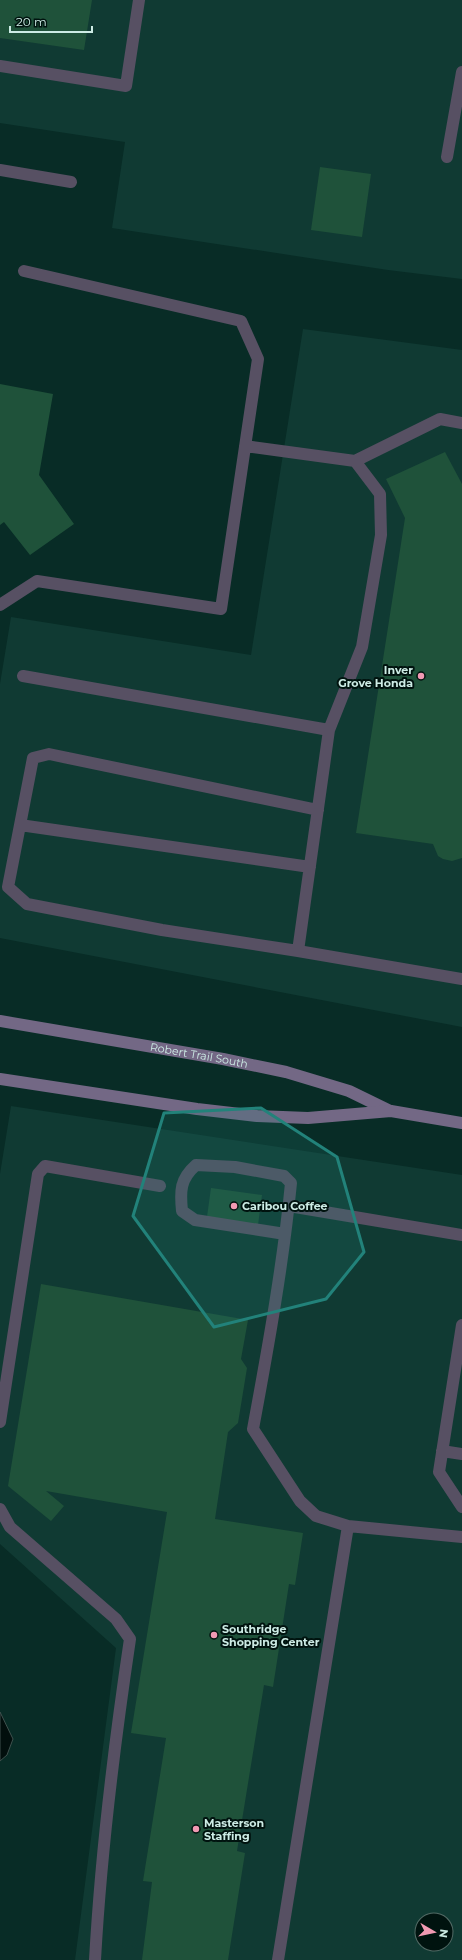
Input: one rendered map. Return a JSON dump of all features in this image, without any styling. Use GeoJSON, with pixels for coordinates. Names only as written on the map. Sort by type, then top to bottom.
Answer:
{"type":"FeatureCollection","features":[{"type":"Feature","properties":{"kind":"main road","name":"Robert Trail South"},"geometry":{"type":"LineString","coordinates":[[0,1021],[223,1059],[286,1072],[349,1091],[391,1111]]}},
{"type":"Feature","properties":{"kind":"main road","name":"Robert Trail South"},"geometry":{"type":"LineString","coordinates":[[0,1079],[197,1109],[264,1117],[323,1118],[391,1111],[462,1123]]}},
{"type":"Feature","properties":{"kind":"lane"},"geometry":{"type":"LineString","coordinates":[[0,66],[126,86],[139,0]]}},
{"type":"Feature","properties":{"kind":"lane"},"geometry":{"type":"LineString","coordinates":[[447,157],[462,72]]}},
{"type":"Feature","properties":{"kind":"lane"},"geometry":{"type":"LineString","coordinates":[[0,170],[71,182]]}},
{"type":"Feature","properties":{"kind":"lane"},"geometry":{"type":"LineString","coordinates":[[0,605],[37,581],[221,610],[258,359],[240,321],[24,271]]}},
{"type":"Feature","properties":{"kind":"lane"},"geometry":{"type":"LineString","coordinates":[[245,446],[355,461],[440,419],[462,423]]}},
{"type":"Feature","properties":{"kind":"lane"},"geometry":{"type":"LineString","coordinates":[[298,951],[329,730],[362,647],[382,535],[380,494],[355,461]]}},
{"type":"Feature","properties":{"kind":"lane"},"geometry":{"type":"LineString","coordinates":[[23,676],[329,730]]}},
{"type":"Feature","properties":{"kind":"lane"},"geometry":{"type":"LineString","coordinates":[[318,810],[49,754],[33,758],[8,887],[27,904],[162,930],[298,951],[462,980]]}},
{"type":"Feature","properties":{"kind":"lane"},"geometry":{"type":"LineString","coordinates":[[20,826],[310,867]]}},
{"type":"Feature","properties":{"kind":"lane"},"geometry":{"type":"LineString","coordinates":[[285,1234],[195,1220],[182,1211],[180,1194],[186,1173],[196,1165],[235,1167],[284,1176],[291,1183],[289,1206],[285,1234],[267,1356],[253,1429],[300,1502],[316,1516],[348,1526],[462,1537]]}},
{"type":"Feature","properties":{"kind":"lane"},"geometry":{"type":"LineString","coordinates":[[0,1422],[38,1174],[45,1166],[160,1186]]}},
{"type":"Feature","properties":{"kind":"lane"},"geometry":{"type":"LineString","coordinates":[[289,1206],[462,1235]]}},
{"type":"Feature","properties":{"kind":"lane"},"geometry":{"type":"LineString","coordinates":[[462,1326],[439,1472],[462,1507]]}},
{"type":"Feature","properties":{"kind":"lane"},"geometry":{"type":"LineString","coordinates":[[442,1451],[462,1454]]}},
{"type":"Feature","properties":{"kind":"lane"},"geometry":{"type":"LineString","coordinates":[[0,1509],[10,1526],[116,1619],[130,1639],[116,1732],[101,1869],[95,1960]]}},
{"type":"Feature","properties":{"kind":"lane"},"geometry":{"type":"LineString","coordinates":[[278,1960],[348,1526]]}},
{"type":"Feature","properties":{"kind":"highlighted area"},"geometry":{"type":"Polygon","coordinates":[[[261,1108],[337,1157],[364,1252],[326,1299],[214,1327],[133,1216],[164,1113],[261,1108]]]}},
{"type":"Feature","properties":{"kind":"shaded area"},"geometry":{"type":"Polygon","coordinates":[[[0,0],[462,0],[462,279],[388,270],[112,228],[125,142],[0,123],[0,0]]]}},
{"type":"Feature","properties":{"kind":"shaded area"},"geometry":{"type":"Polygon","coordinates":[[[303,329],[462,350],[462,1027],[0,938],[0,684],[11,617],[251,655],[303,329]]]}},
{"type":"Feature","properties":{"kind":"shaded area","name":"Southridge Shopping Center"},"geometry":{"type":"Polygon","coordinates":[[[11,1106],[462,1175],[462,1960],[75,1960],[116,1648],[0,1544],[0,1174],[11,1106]]]}},
{"type":"Feature","properties":{"kind":"shaded area"},"geometry":{"type":"Polygon","coordinates":[[[0,1712],[13,1739],[7,1755],[0,1761],[0,1712]]]}},
{"type":"Feature","properties":{"kind":"building"},"geometry":{"type":"Polygon","coordinates":[[[0,0],[92,0],[84,50],[0,38],[0,0]]]}},
{"type":"Feature","properties":{"kind":"building"},"geometry":{"type":"Polygon","coordinates":[[[320,167],[371,174],[362,237],[311,230],[320,167]]]}},
{"type":"Feature","properties":{"kind":"building"},"geometry":{"type":"Polygon","coordinates":[[[0,384],[53,394],[39,475],[74,524],[30,555],[4,522],[0,525],[0,384]]]}},
{"type":"Feature","properties":{"kind":"building","name":"Inver Grove Honda"},"geometry":{"type":"Polygon","coordinates":[[[445,452],[462,484],[462,858],[452,861],[438,856],[433,844],[356,833],[405,518],[386,479],[445,452]]]}},
{"type":"Feature","properties":{"kind":"building","name":"Caribou Coffee"},"geometry":{"type":"Polygon","coordinates":[[[211,1188],[262,1195],[258,1225],[207,1217],[211,1188]]]}},
{"type":"Feature","properties":{"kind":"building","name":"Southridge Shopping Center"},"geometry":{"type":"Polygon","coordinates":[[[41,1284],[248,1320],[241,1359],[247,1368],[238,1423],[228,1432],[215,1519],[303,1533],[295,1585],[289,1584],[273,1687],[264,1685],[237,1851],[245,1853],[228,1960],[142,1960],[152,1882],[143,1881],[166,1738],[131,1733],[167,1512],[46,1491],[64,1506],[51,1521],[8,1486],[41,1284]]]}},
{"type":"Feature","properties":{"kind":"place","name":"Inver Grove Honda"},"geometry":{"type":"Point","coordinates":[421,676]}},
{"type":"Feature","properties":{"kind":"place","name":"Caribou Coffee"},"geometry":{"type":"Point","coordinates":[234,1206]}},
{"type":"Feature","properties":{"kind":"place","name":"Southridge Shopping Center"},"geometry":{"type":"Point","coordinates":[214,1635]}},
{"type":"Feature","properties":{"kind":"place","name":"Masterson Staffing"},"geometry":{"type":"Point","coordinates":[196,1829]}}]}
